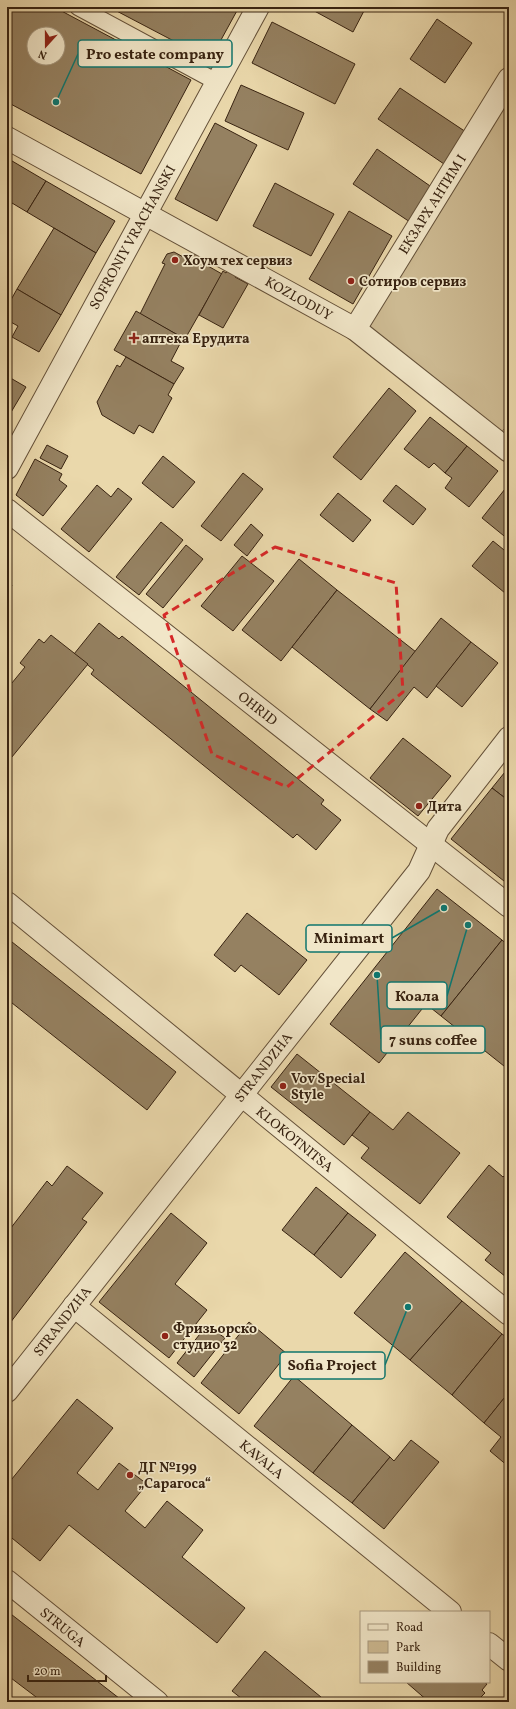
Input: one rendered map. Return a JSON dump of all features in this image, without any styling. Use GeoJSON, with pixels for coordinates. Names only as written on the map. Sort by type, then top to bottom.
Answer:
{"type":"FeatureCollection","features":[{"type":"Feature","properties":{"kind":"street","name":"SOFRONIY VRACHANSKI"},"geometry":{"type":"LineString","coordinates":[[7,468],[258,7]]}},
{"type":"Feature","properties":{"kind":"street","name":"ЕКЗАРХ АНТИМ I"},"geometry":{"type":"LineString","coordinates":[[355,329],[509,79]]}},
{"type":"Feature","properties":{"kind":"street","name":"KOZLODUY"},"geometry":{"type":"LineString","coordinates":[[7,138],[355,329],[509,451]]}},
{"type":"Feature","properties":{"kind":"street","name":"OHRID"},"geometry":{"type":"LineString","coordinates":[[7,510],[509,906]]}},
{"type":"Feature","properties":{"kind":"street","name":"STRANDZHA"},"geometry":{"type":"LineString","coordinates":[[7,1391],[419,871],[438,829],[509,738]]}},
{"type":"Feature","properties":{"kind":"street","name":"KLOKOTNITSA"},"geometry":{"type":"LineString","coordinates":[[7,903],[509,1314]]}},
{"type":"Feature","properties":{"kind":"street","name":"KAVALA"},"geometry":{"type":"LineString","coordinates":[[74,1306],[449,1611]]}},
{"type":"Feature","properties":{"kind":"street","name":"STRUGA"},"geometry":{"type":"LineString","coordinates":[[7,1581],[157,1702]]}},
{"type":"Feature","properties":{"kind":"street"},"geometry":{"type":"LineString","coordinates":[[490,1645],[509,1660]]}},
{"type":"Feature","properties":{"kind":"lane"},"geometry":{"type":"LineString","coordinates":[[78,7],[217,82]]}},
{"type":"Feature","properties":{"kind":"highlighted area"},"geometry":{"type":"Polygon","coordinates":[[[275,547],[396,583],[403,692],[287,787],[212,754],[164,615],[275,547]]]}},
{"type":"Feature","properties":{"kind":"green space"},"geometry":{"type":"Polygon","coordinates":[[[509,85],[509,423],[500,434],[359,327],[509,85]]]}},
{"type":"Feature","properties":{"kind":"building"},"geometry":{"type":"Polygon","coordinates":[[[7,7],[54,7],[191,80],[141,174],[7,102],[7,7]]]}},
{"type":"Feature","properties":{"kind":"building"},"geometry":{"type":"Polygon","coordinates":[[[109,7],[239,7],[210,60],[109,7]]]}},
{"type":"Feature","properties":{"kind":"building"},"geometry":{"type":"Polygon","coordinates":[[[307,7],[366,7],[353,32],[307,7]]]}},
{"type":"Feature","properties":{"kind":"building"},"geometry":{"type":"Polygon","coordinates":[[[437,19],[472,43],[445,83],[410,59],[437,19]]]}},
{"type":"Feature","properties":{"kind":"building"},"geometry":{"type":"Polygon","coordinates":[[[272,22],[355,64],[335,104],[252,63],[272,22]]]}},
{"type":"Feature","properties":{"kind":"building"},"geometry":{"type":"Polygon","coordinates":[[[241,85],[304,113],[288,150],[225,121],[241,85]]]}},
{"type":"Feature","properties":{"kind":"building"},"geometry":{"type":"Polygon","coordinates":[[[400,88],[466,132],[444,164],[378,119],[400,88]]]}},
{"type":"Feature","properties":{"kind":"building"},"geometry":{"type":"Polygon","coordinates":[[[215,123],[257,145],[217,221],[175,199],[215,123]]]}},
{"type":"Feature","properties":{"kind":"building"},"geometry":{"type":"Polygon","coordinates":[[[377,149],[433,188],[410,222],[353,184],[377,149]]]}},
{"type":"Feature","properties":{"kind":"building"},"geometry":{"type":"Polygon","coordinates":[[[7,158],[46,181],[27,212],[12,203],[7,213],[7,158]]]}},
{"type":"Feature","properties":{"kind":"building"},"geometry":{"type":"Polygon","coordinates":[[[46,181],[115,221],[96,253],[27,212],[46,181]]]}},
{"type":"Feature","properties":{"kind":"building"},"geometry":{"type":"Polygon","coordinates":[[[275,183],[334,214],[311,256],[253,226],[275,183]]]}},
{"type":"Feature","properties":{"kind":"building"},"geometry":{"type":"Polygon","coordinates":[[[349,211],[392,236],[353,304],[309,279],[349,211]]]}},
{"type":"Feature","properties":{"kind":"building"},"geometry":{"type":"Polygon","coordinates":[[[54,228],[96,253],[61,315],[17,289],[54,228]]]}},
{"type":"Feature","properties":{"kind":"building"},"geometry":{"type":"Polygon","coordinates":[[[196,250],[205,254],[201,262],[222,274],[185,339],[140,314],[165,264],[162,263],[167,254],[174,252],[187,259],[196,250]]]}},
{"type":"Feature","properties":{"kind":"building"},"geometry":{"type":"Polygon","coordinates":[[[229,268],[237,272],[235,277],[248,284],[223,328],[199,315],[223,271],[226,273],[229,268]]]}},
{"type":"Feature","properties":{"kind":"building"},"geometry":{"type":"Polygon","coordinates":[[[17,289],[61,315],[39,352],[12,337],[18,326],[7,320],[7,307],[17,289]]]}},
{"type":"Feature","properties":{"kind":"building"},"geometry":{"type":"Polygon","coordinates":[[[136,311],[183,338],[171,361],[184,368],[174,384],[114,350],[136,311]]]}},
{"type":"Feature","properties":{"kind":"building"},"geometry":{"type":"Polygon","coordinates":[[[126,357],[174,384],[168,395],[172,398],[153,433],[139,425],[134,434],[102,415],[97,402],[117,365],[120,367],[126,357]]]}},
{"type":"Feature","properties":{"kind":"building"},"geometry":{"type":"Polygon","coordinates":[[[7,376],[26,387],[7,419],[7,376]]]}},
{"type":"Feature","properties":{"kind":"building"},"geometry":{"type":"Polygon","coordinates":[[[389,388],[416,411],[361,480],[333,457],[389,388]]]}},
{"type":"Feature","properties":{"kind":"building"},"geometry":{"type":"Polygon","coordinates":[[[430,417],[467,446],[445,473],[434,463],[429,468],[404,449],[430,417]]]}},
{"type":"Feature","properties":{"kind":"building"},"geometry":{"type":"Polygon","coordinates":[[[47,445],[68,456],[61,469],[40,458],[47,445]]]}},
{"type":"Feature","properties":{"kind":"building"},"geometry":{"type":"Polygon","coordinates":[[[467,446],[498,471],[469,507],[445,488],[452,478],[445,473],[467,446]]]}},
{"type":"Feature","properties":{"kind":"building"},"geometry":{"type":"Polygon","coordinates":[[[163,456],[195,482],[173,508],[142,483],[163,456]]]}},
{"type":"Feature","properties":{"kind":"building"},"geometry":{"type":"Polygon","coordinates":[[[35,459],[62,474],[59,480],[67,486],[43,516],[16,495],[35,459]]]}},
{"type":"Feature","properties":{"kind":"building"},"geometry":{"type":"Polygon","coordinates":[[[243,473],[263,489],[221,541],[201,526],[243,473]]]}},
{"type":"Feature","properties":{"kind":"building"},"geometry":{"type":"Polygon","coordinates":[[[509,484],[509,540],[482,518],[509,484]]]}},
{"type":"Feature","properties":{"kind":"building"},"geometry":{"type":"Polygon","coordinates":[[[97,485],[111,497],[118,488],[132,499],[89,552],[61,529],[97,485]]]}},
{"type":"Feature","properties":{"kind":"building"},"geometry":{"type":"Polygon","coordinates":[[[396,485],[426,509],[413,525],[383,501],[396,485]]]}},
{"type":"Feature","properties":{"kind":"building"},"geometry":{"type":"Polygon","coordinates":[[[338,493],[371,520],[353,542],[320,515],[338,493]]]}},
{"type":"Feature","properties":{"kind":"building"},"geometry":{"type":"Polygon","coordinates":[[[161,522],[183,540],[139,595],[116,577],[161,522]]]}},
{"type":"Feature","properties":{"kind":"building"},"geometry":{"type":"Polygon","coordinates":[[[251,524],[263,535],[247,556],[234,545],[251,524]]]}},
{"type":"Feature","properties":{"kind":"building"},"geometry":{"type":"Polygon","coordinates":[[[493,541],[509,554],[509,588],[505,593],[472,566],[493,541]]]}},
{"type":"Feature","properties":{"kind":"building"},"geometry":{"type":"Polygon","coordinates":[[[186,545],[203,559],[163,608],[146,594],[186,545]]]}},
{"type":"Feature","properties":{"kind":"building"},"geometry":{"type":"Polygon","coordinates":[[[242,556],[274,581],[233,631],[201,606],[242,556]]]}},
{"type":"Feature","properties":{"kind":"building"},"geometry":{"type":"Polygon","coordinates":[[[299,559],[337,590],[281,661],[242,630],[299,559]]]}},
{"type":"Feature","properties":{"kind":"building"},"geometry":{"type":"Polygon","coordinates":[[[7,582],[12,585],[7,594],[7,582]]]}},
{"type":"Feature","properties":{"kind":"building"},"geometry":{"type":"Polygon","coordinates":[[[337,590],[416,652],[370,709],[292,647],[337,590]]]}},
{"type":"Feature","properties":{"kind":"building"},"geometry":{"type":"Polygon","coordinates":[[[441,618],[471,642],[427,698],[414,687],[387,721],[370,709],[441,618]]]}},
{"type":"Feature","properties":{"kind":"building"},"geometry":{"type":"Polygon","coordinates":[[[99,623],[119,639],[122,636],[324,800],[321,804],[341,820],[316,850],[297,834],[293,838],[91,674],[94,670],[74,654],[99,623]]]}},
{"type":"Feature","properties":{"kind":"building"},"geometry":{"type":"Polygon","coordinates":[[[51,635],[88,664],[7,763],[7,689],[25,667],[20,663],[39,639],[44,643],[51,635]]]}},
{"type":"Feature","properties":{"kind":"building"},"geometry":{"type":"Polygon","coordinates":[[[471,642],[498,663],[462,707],[436,686],[471,642]]]}},
{"type":"Feature","properties":{"kind":"building"},"geometry":{"type":"Polygon","coordinates":[[[403,738],[451,776],[418,816],[370,778],[403,738]]]}},
{"type":"Feature","properties":{"kind":"building"},"geometry":{"type":"Polygon","coordinates":[[[509,767],[509,801],[492,788],[509,767]]]}},
{"type":"Feature","properties":{"kind":"building"},"geometry":{"type":"Polygon","coordinates":[[[492,788],[509,801],[509,885],[451,839],[492,788]]]}},
{"type":"Feature","properties":{"kind":"building"},"geometry":{"type":"Polygon","coordinates":[[[437,889],[502,940],[441,1016],[426,1004],[379,1063],[330,1024],[437,889]]]}},
{"type":"Feature","properties":{"kind":"building"},"geometry":{"type":"Polygon","coordinates":[[[247,913],[307,960],[279,995],[241,965],[235,972],[214,955],[247,913]]]}},
{"type":"Feature","properties":{"kind":"building"},"geometry":{"type":"Polygon","coordinates":[[[7,938],[176,1072],[147,1110],[7,999],[7,938]]]}},
{"type":"Feature","properties":{"kind":"building"},"geometry":{"type":"Polygon","coordinates":[[[502,940],[509,946],[509,1070],[441,1016],[502,940]]]}},
{"type":"Feature","properties":{"kind":"building"},"geometry":{"type":"Polygon","coordinates":[[[297,1054],[370,1112],[344,1145],[271,1087],[297,1054]]]}},
{"type":"Feature","properties":{"kind":"building"},"geometry":{"type":"Polygon","coordinates":[[[370,1112],[393,1130],[408,1112],[460,1153],[420,1204],[361,1158],[369,1148],[352,1135],[370,1112]]]}},
{"type":"Feature","properties":{"kind":"building"},"geometry":{"type":"Polygon","coordinates":[[[489,1165],[503,1177],[508,1172],[509,1173],[509,1273],[506,1277],[485,1260],[491,1253],[447,1217],[489,1165]]]}},
{"type":"Feature","properties":{"kind":"building"},"geometry":{"type":"Polygon","coordinates":[[[67,1166],[103,1193],[82,1219],[87,1222],[7,1327],[7,1233],[47,1181],[52,1186],[67,1166]]]}},
{"type":"Feature","properties":{"kind":"building"},"geometry":{"type":"Polygon","coordinates":[[[316,1187],[348,1213],[314,1255],[282,1230],[316,1187]]]}},
{"type":"Feature","properties":{"kind":"building"},"geometry":{"type":"Polygon","coordinates":[[[171,1213],[207,1243],[175,1284],[207,1310],[169,1358],[99,1302],[171,1213]]]}},
{"type":"Feature","properties":{"kind":"building"},"geometry":{"type":"Polygon","coordinates":[[[348,1213],[376,1235],[341,1278],[314,1255],[348,1213]]]}},
{"type":"Feature","properties":{"kind":"building"},"geometry":{"type":"Polygon","coordinates":[[[405,1252],[462,1301],[410,1360],[354,1313],[405,1252]]]}},
{"type":"Feature","properties":{"kind":"building"},"geometry":{"type":"Polygon","coordinates":[[[462,1301],[502,1334],[452,1395],[410,1360],[462,1301]]]}},
{"type":"Feature","properties":{"kind":"building"},"geometry":{"type":"Polygon","coordinates":[[[249,1322],[287,1354],[239,1414],[201,1383],[249,1322]]]}},
{"type":"Feature","properties":{"kind":"building"},"geometry":{"type":"Polygon","coordinates":[[[207,1325],[225,1338],[194,1377],[177,1363],[207,1325]]]}},
{"type":"Feature","properties":{"kind":"building"},"geometry":{"type":"Polygon","coordinates":[[[502,1334],[509,1339],[509,1392],[484,1423],[452,1395],[502,1334]]]}},
{"type":"Feature","properties":{"kind":"building"},"geometry":{"type":"Polygon","coordinates":[[[294,1376],[352,1425],[313,1473],[254,1426],[294,1376]]]}},
{"type":"Feature","properties":{"kind":"building"},"geometry":{"type":"Polygon","coordinates":[[[509,1392],[509,1467],[490,1451],[501,1437],[484,1423],[509,1392]]]}},
{"type":"Feature","properties":{"kind":"building"},"geometry":{"type":"Polygon","coordinates":[[[77,1399],[113,1428],[77,1473],[98,1490],[119,1463],[147,1484],[125,1511],[145,1528],[167,1501],[203,1530],[182,1557],[245,1608],[217,1643],[69,1525],[40,1561],[7,1534],[7,1485],[77,1399]]]}},
{"type":"Feature","properties":{"kind":"building"},"geometry":{"type":"Polygon","coordinates":[[[352,1425],[390,1457],[352,1503],[313,1473],[352,1425]]]}},
{"type":"Feature","properties":{"kind":"building"},"geometry":{"type":"Polygon","coordinates":[[[411,1440],[439,1462],[384,1529],[352,1503],[390,1457],[394,1461],[411,1440]]]}},
{"type":"Feature","properties":{"kind":"building"},"geometry":{"type":"Polygon","coordinates":[[[7,1611],[124,1702],[42,1702],[7,1675],[7,1611]]]}},
{"type":"Feature","properties":{"kind":"building"},"geometry":{"type":"Polygon","coordinates":[[[265,1651],[327,1702],[246,1702],[232,1691],[265,1651]]]}},
{"type":"Feature","properties":{"kind":"building"},"geometry":{"type":"Polygon","coordinates":[[[407,1683],[487,1684],[482,1690],[485,1693],[476,1702],[429,1702],[407,1683]]]}},
{"type":"Feature","properties":{"kind":"place","name":"Pro estate company"},"geometry":{"type":"Point","coordinates":[56,102]}},
{"type":"Feature","properties":{"kind":"place","name":"Хоум тех сервиз"},"geometry":{"type":"Point","coordinates":[175,260]}},
{"type":"Feature","properties":{"kind":"place","name":"Сотиров сервиз"},"geometry":{"type":"Point","coordinates":[351,281]}},
{"type":"Feature","properties":{"kind":"place","name":"аптека Ерудита"},"geometry":{"type":"Point","coordinates":[134,338]}},
{"type":"Feature","properties":{"kind":"place","name":"Дита"},"geometry":{"type":"Point","coordinates":[419,806]}},
{"type":"Feature","properties":{"kind":"place","name":"Minimart"},"geometry":{"type":"Point","coordinates":[444,908]}},
{"type":"Feature","properties":{"kind":"place","name":"Коала"},"geometry":{"type":"Point","coordinates":[468,925]}},
{"type":"Feature","properties":{"kind":"place","name":"7 suns coffee"},"geometry":{"type":"Point","coordinates":[377,975]}},
{"type":"Feature","properties":{"kind":"place","name":"Vov Special Style"},"geometry":{"type":"Point","coordinates":[283,1086]}},
{"type":"Feature","properties":{"kind":"place","name":"Sofia Project"},"geometry":{"type":"Point","coordinates":[408,1307]}},
{"type":"Feature","properties":{"kind":"place","name":"Фризьорско студио 32"},"geometry":{"type":"Point","coordinates":[165,1336]}},
{"type":"Feature","properties":{"kind":"place","name":"ДГ №199 „Сарагоса“"},"geometry":{"type":"Point","coordinates":[130,1475]}}]}
